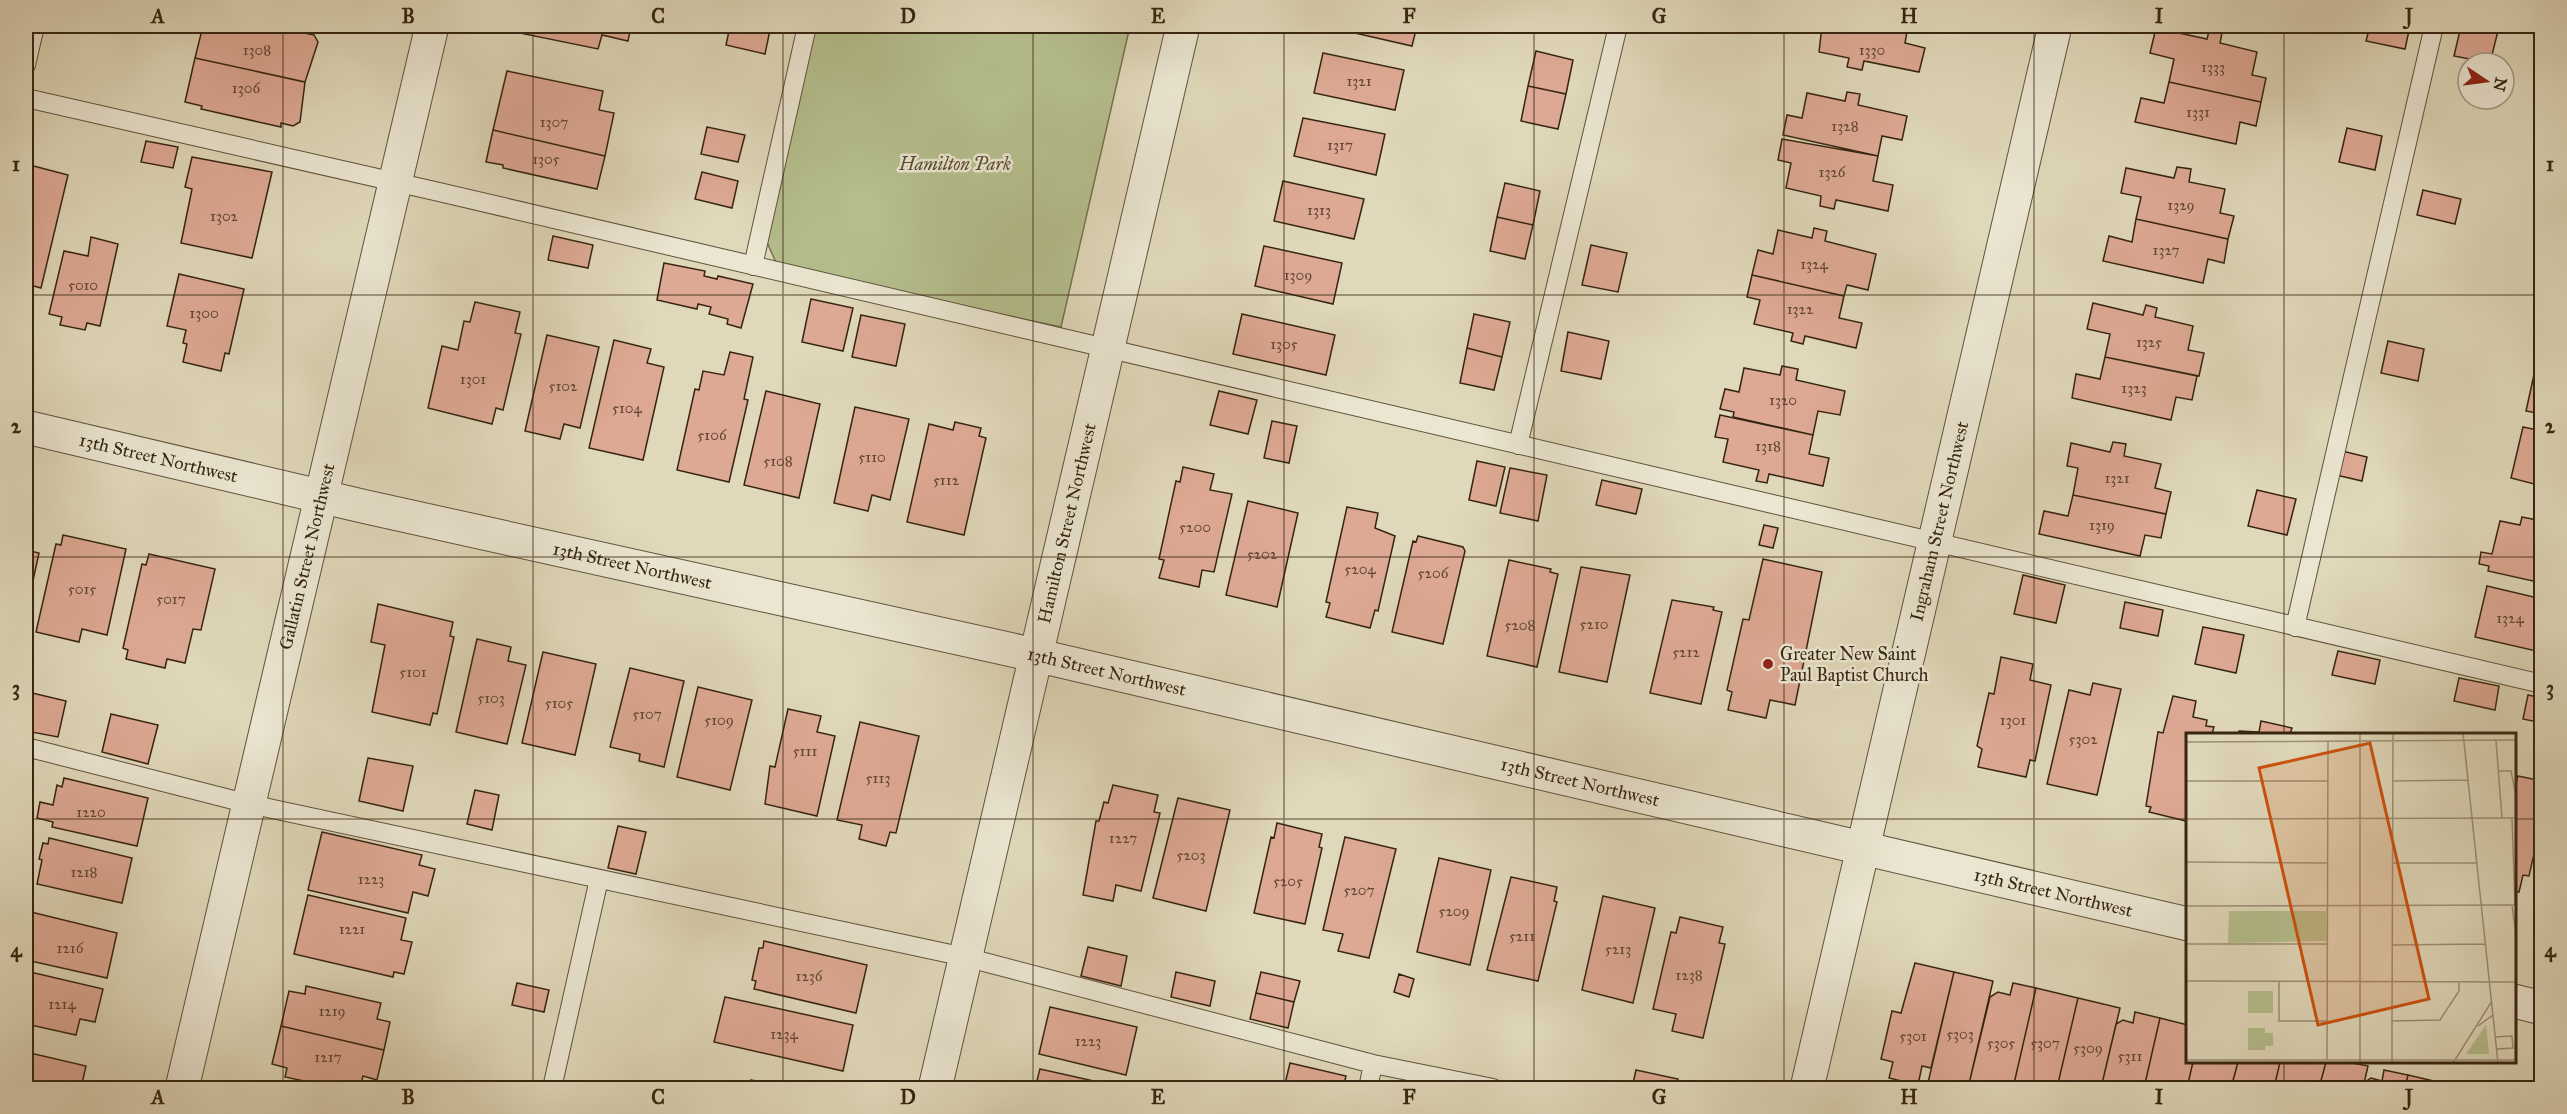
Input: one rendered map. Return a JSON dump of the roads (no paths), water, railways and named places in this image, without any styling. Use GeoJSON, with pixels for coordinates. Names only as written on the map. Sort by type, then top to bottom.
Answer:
{"type":"FeatureCollection","features":[{"type":"Feature","properties":{"kind":"street","name":"Gallatin Street Northwest"},"geometry":{"type":"LineString","coordinates":[[182,1089],[432,26]]}},
{"type":"Feature","properties":{"kind":"street","name":"Hamilton Street Northwest"},"geometry":{"type":"LineString","coordinates":[[935,1089],[1183,26]]}},
{"type":"Feature","properties":{"kind":"street","name":"Ingraham Street Northwest"},"geometry":{"type":"LineString","coordinates":[[1808,1089],[2055,26]]}},
{"type":"Feature","properties":{"kind":"street","name":"13th Street Northwest"},"geometry":{"type":"LineString","coordinates":[[26,427],[321,496],[1035,656],[2186,924]]}},
{"type":"Feature","properties":{"kind":"street"},"geometry":{"type":"LineString","coordinates":[[2516,1002],[2541,1008]]}},
{"type":"Feature","properties":{"kind":"lane"},"geometry":{"type":"LineString","coordinates":[[26,65],[35,26]]}},
{"type":"Feature","properties":{"kind":"lane"},"geometry":{"type":"LineString","coordinates":[[753,266],[807,26]]}},
{"type":"Feature","properties":{"kind":"lane"},"geometry":{"type":"LineString","coordinates":[[1518,445],[1618,26]]}},
{"type":"Feature","properties":{"kind":"lane"},"geometry":{"type":"LineString","coordinates":[[2295,627],[2434,26]]}},
{"type":"Feature","properties":{"kind":"lane"},"geometry":{"type":"LineString","coordinates":[[26,98],[394,181],[2541,684]]}},
{"type":"Feature","properties":{"kind":"lane"},"geometry":{"type":"LineString","coordinates":[[26,747],[249,804],[965,957],[1373,1064],[1493,1089]]}},
{"type":"Feature","properties":{"kind":"lane"},"geometry":{"type":"LineString","coordinates":[[552,1089],[598,879]]}},
{"type":"Feature","properties":{"kind":"lane"},"geometry":{"type":"LineString","coordinates":[[1368,1089],[1373,1064]]}},
{"type":"Feature","properties":{"kind":"place","name":"Greater New Saint Paul Baptist Church"},"geometry":{"type":"Point","coordinates":[1768,664]}},
{"type":"Feature","properties":{"kind":"park label","name":"Hamilton Park"},"geometry":{"type":"Point","coordinates":[955,164]}}]}
